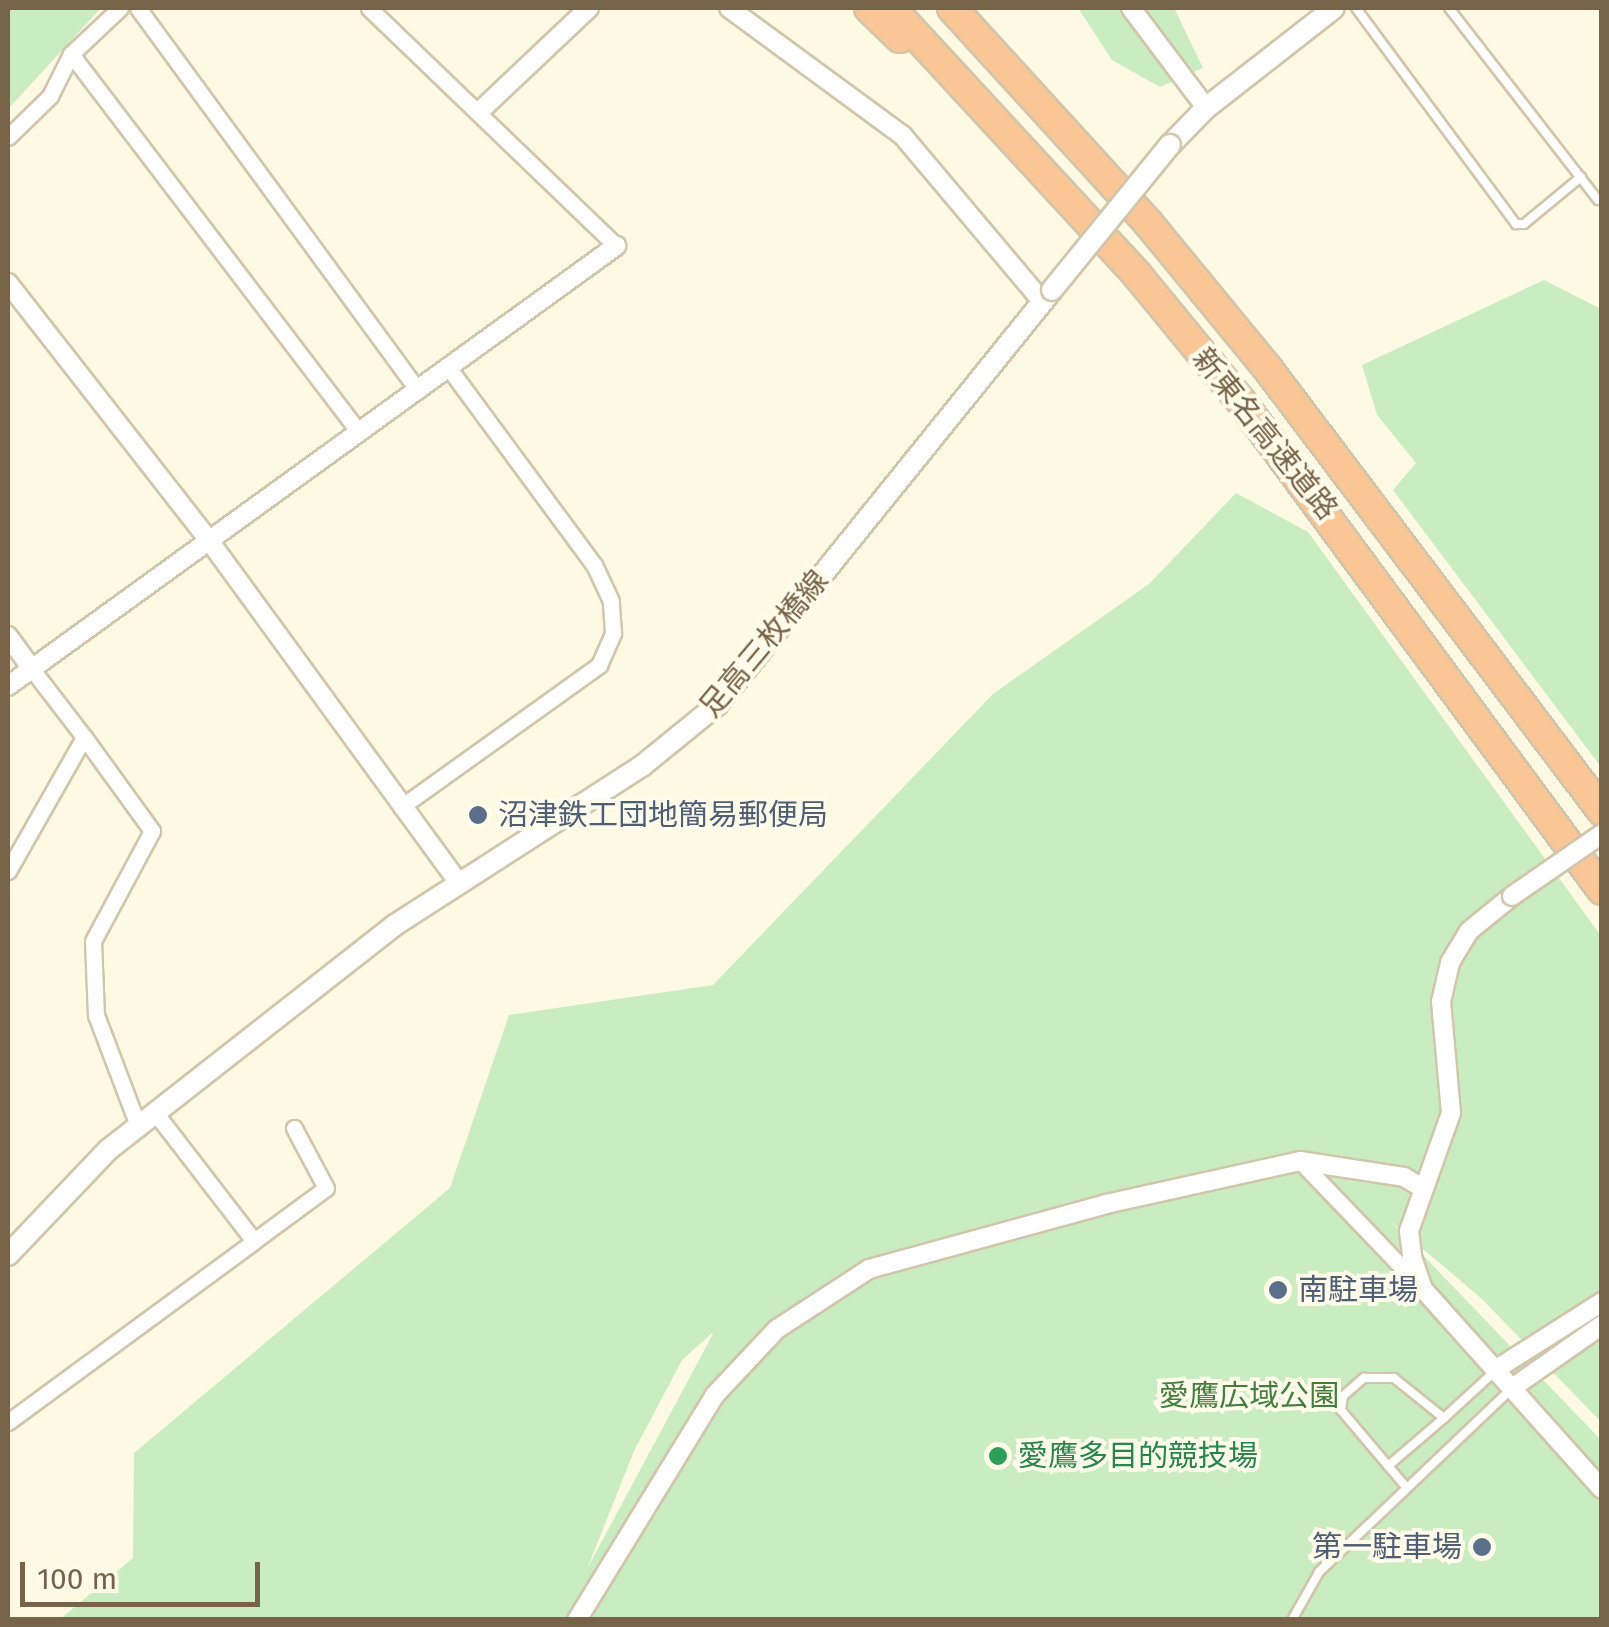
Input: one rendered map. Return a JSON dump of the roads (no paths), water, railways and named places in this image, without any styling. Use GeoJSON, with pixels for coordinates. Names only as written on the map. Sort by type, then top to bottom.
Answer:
{"type":"FeatureCollection","features":[{"type":"Feature","properties":{"kind":"highway"},"geometry":{"type":"LineString","coordinates":[[869,8],[1138,276]]}},
{"type":"Feature","properties":{"kind":"highway","name":"新東名高速道路"},"geometry":{"type":"LineString","coordinates":[[892,8],[1138,276],[1346,536],[1602,890]]}},
{"type":"Feature","properties":{"kind":"highway","name":"新東名高速道路"},"geometry":{"type":"LineString","coordinates":[[952,8],[1148,224],[1377,508],[1602,812]]}},
{"type":"Feature","properties":{"kind":"main road","name":"足高三枚橋線"},"geometry":{"type":"LineString","coordinates":[[8,1254],[108,1150],[457,881],[642,766],[718,704],[1170,145],[1206,108],[1334,8]]}},
{"type":"Feature","properties":{"kind":"street"},"geometry":{"type":"LineString","coordinates":[[8,137],[50,96],[70,54],[120,8]]}},
{"type":"Feature","properties":{"kind":"street"},"geometry":{"type":"LineString","coordinates":[[138,8],[418,390]]}},
{"type":"Feature","properties":{"kind":"street"},"geometry":{"type":"LineString","coordinates":[[8,686],[356,430],[450,370],[616,246],[481,110],[370,8]]}},
{"type":"Feature","properties":{"kind":"street"},"geometry":{"type":"LineString","coordinates":[[481,110],[589,8]]}},
{"type":"Feature","properties":{"kind":"street"},"geometry":{"type":"LineString","coordinates":[[729,8],[902,136],[1047,296]]}},
{"type":"Feature","properties":{"kind":"street"},"geometry":{"type":"LineString","coordinates":[[1131,8],[1206,108]]}},
{"type":"Feature","properties":{"kind":"street"},"geometry":{"type":"LineString","coordinates":[[70,54],[356,430]]}},
{"type":"Feature","properties":{"kind":"street"},"geometry":{"type":"LineString","coordinates":[[8,283],[208,539],[457,881]]}},
{"type":"Feature","properties":{"kind":"street"},"geometry":{"type":"LineString","coordinates":[[401,807],[599,664],[613,632],[612,601],[594,565],[450,370]]}},
{"type":"Feature","properties":{"kind":"street"},"geometry":{"type":"LineString","coordinates":[[8,636],[152,831],[93,941],[96,1014],[148,1122],[254,1241]]}},
{"type":"Feature","properties":{"kind":"street"},"geometry":{"type":"LineString","coordinates":[[8,871],[84,737]]}},
{"type":"Feature","properties":{"kind":"street"},"geometry":{"type":"LineString","coordinates":[[1423,1289],[1409,1230],[1451,1113],[1441,1001],[1450,962],[1469,932],[1512,896],[1602,834]]}},
{"type":"Feature","properties":{"kind":"street"},"geometry":{"type":"LineString","coordinates":[[8,1422],[326,1188],[294,1128]]}},
{"type":"Feature","properties":{"kind":"street"},"geometry":{"type":"LineString","coordinates":[[577,1620],[714,1396],[744,1360],[814,1301],[870,1269],[919,1252],[1300,1161],[1404,1176],[1424,1189]]}},
{"type":"Feature","properties":{"kind":"street"},"geometry":{"type":"LineString","coordinates":[[1300,1161],[1498,1368],[1602,1488]]}},
{"type":"Feature","properties":{"kind":"street"},"geometry":{"type":"LineString","coordinates":[[1498,1368],[1602,1302]]}},
{"type":"Feature","properties":{"kind":"street"},"geometry":{"type":"LineString","coordinates":[[1514,1386],[1602,1326]]}},
{"type":"Feature","properties":{"kind":"lane"},"geometry":{"type":"LineString","coordinates":[[1356,8],[1516,224],[1524,224],[1580,178]]}},
{"type":"Feature","properties":{"kind":"lane"},"geometry":{"type":"LineString","coordinates":[[1450,8],[1598,200]]}},
{"type":"Feature","properties":{"kind":"lane"},"geometry":{"type":"LineString","coordinates":[[1388,1466],[1498,1368]]}},
{"type":"Feature","properties":{"kind":"lane"},"geometry":{"type":"LineString","coordinates":[[1406,1487],[1341,1410],[1343,1396],[1364,1378],[1394,1378],[1444,1418]]}},
{"type":"Feature","properties":{"kind":"lane"},"geometry":{"type":"LineString","coordinates":[[1292,1620],[1320,1572],[1514,1386]]}},
{"type":"Feature","properties":{"kind":"place","name":"沼津鉄工団地簡易郵便局"},"geometry":{"type":"Point","coordinates":[478,815]}},
{"type":"Feature","properties":{"kind":"place","name":"南駐車場"},"geometry":{"type":"Point","coordinates":[1278,1290]}},
{"type":"Feature","properties":{"kind":"place","name":"愛鷹多目的競技場"},"geometry":{"type":"Point","coordinates":[998,1456]}},
{"type":"Feature","properties":{"kind":"place","name":"第一駐車場"},"geometry":{"type":"Point","coordinates":[1482,1547]}},
{"type":"Feature","properties":{"kind":"park label","name":"愛鷹広域公園"},"geometry":{"type":"Point","coordinates":[1249,1396]}}]}
